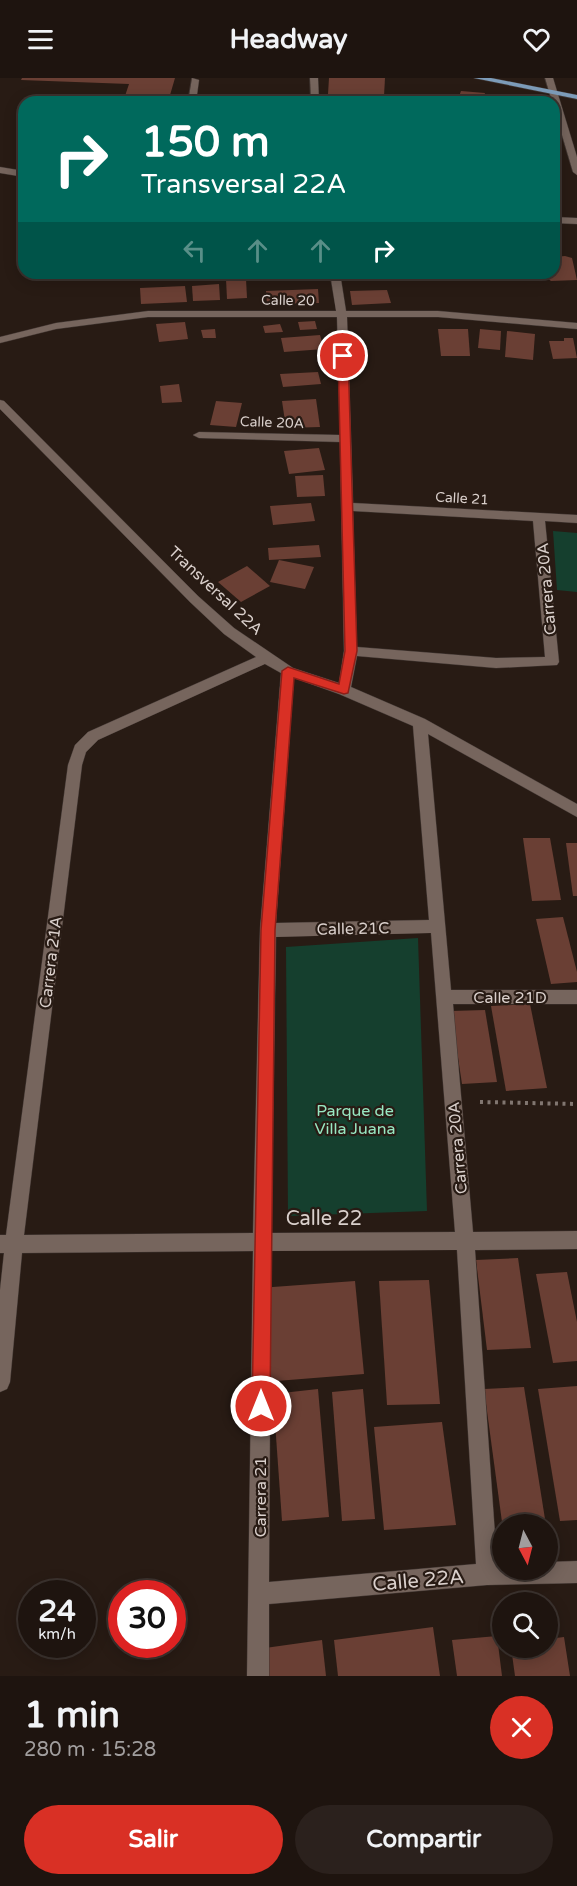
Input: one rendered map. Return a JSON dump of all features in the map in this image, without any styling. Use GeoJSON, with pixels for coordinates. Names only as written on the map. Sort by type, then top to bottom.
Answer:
{"type":"FeatureCollection","features":[{"type":"Feature","properties":{"kind":"main road"},"geometry":{"type":"LineString","coordinates":[[478,78],[577,97]]}},
{"type":"Feature","properties":{"kind":"street"},"geometry":{"type":"LineString","coordinates":[[314,78],[315,96]]}},
{"type":"Feature","properties":{"kind":"street"},"geometry":{"type":"LineString","coordinates":[[549,78],[556,96]]}},
{"type":"Feature","properties":{"kind":"street"},"geometry":{"type":"LineString","coordinates":[[193,96],[195,80]]}},
{"type":"Feature","properties":{"kind":"street"},"geometry":{"type":"LineString","coordinates":[[560,111],[577,172]]}},
{"type":"Feature","properties":{"kind":"street"},"geometry":{"type":"LineString","coordinates":[[0,170],[18,173]]}},
{"type":"Feature","properties":{"kind":"street"},"geometry":{"type":"LineString","coordinates":[[560,220],[577,221]]}},
{"type":"Feature","properties":{"kind":"street"},"geometry":{"type":"LineString","coordinates":[[335,279],[342,315],[351,651],[344,690]]}},
{"type":"Feature","properties":{"kind":"street","name":"Calle 20"},"geometry":{"type":"LineString","coordinates":[[0,340],[56,326],[148,314],[438,314],[577,326]]}},
{"type":"Feature","properties":{"kind":"street","name":"Transversal 22A"},"geometry":{"type":"LineString","coordinates":[[0,403],[194,599],[229,631],[266,658],[288,671],[344,690],[420,723],[577,811]]}},
{"type":"Feature","properties":{"kind":"street","name":"Calle 20A"},"geometry":{"type":"LineString","coordinates":[[199,435],[344,439]]}},
{"type":"Feature","properties":{"kind":"street","name":"Calle 21"},"geometry":{"type":"LineString","coordinates":[[346,507],[577,519]]}},
{"type":"Feature","properties":{"kind":"street","name":"Carrera 20A"},"geometry":{"type":"LineString","coordinates":[[351,651],[496,663],[552,662],[539,517]]}},
{"type":"Feature","properties":{"kind":"street","name":"Carrera 21A"},"geometry":{"type":"LineString","coordinates":[[0,1382],[7,1244],[75,765],[80,749],[93,736],[266,658]]}},
{"type":"Feature","properties":{"kind":"street","name":"Carrera 21"},"geometry":{"type":"LineString","coordinates":[[258,1676],[262,1241],[268,930],[288,671]]}},
{"type":"Feature","properties":{"kind":"street","name":"Carrera 20A"},"geometry":{"type":"LineString","coordinates":[[420,723],[465,1240],[487,1574]]}},
{"type":"Feature","properties":{"kind":"street","name":"Calle 21C"},"geometry":{"type":"LineString","coordinates":[[268,930],[438,926]]}},
{"type":"Feature","properties":{"kind":"street","name":"Calle 21D"},"geometry":{"type":"LineString","coordinates":[[444,997],[577,997]]}},
{"type":"Feature","properties":{"kind":"street","name":"Calle 22"},"geometry":{"type":"LineString","coordinates":[[7,1244],[577,1239]]}},
{"type":"Feature","properties":{"kind":"street","name":"Calle 22A"},"geometry":{"type":"LineString","coordinates":[[259,1594],[487,1574],[577,1572]]}},
{"type":"Feature","properties":{"kind":"path"},"geometry":{"type":"LineString","coordinates":[[453,1102],[577,1104]]}},
{"type":"Feature","properties":{"kind":"green space"},"geometry":{"type":"Polygon","coordinates":[[[553,531],[577,533],[577,592],[557,590],[553,531]]]}},
{"type":"Feature","properties":{"kind":"green space","name":"Parque de Villa Juana"},"geometry":{"type":"Polygon","coordinates":[[[418,938],[427,1211],[288,1216],[286,947],[418,938]]]}},
{"type":"Feature","properties":{"kind":"building"},"geometry":{"type":"Polygon","coordinates":[[[22,78],[175,78],[170,96],[125,96],[129,84],[21,80],[22,78]]]}},
{"type":"Feature","properties":{"kind":"building"},"geometry":{"type":"Polygon","coordinates":[[[329,78],[385,78],[384,96],[328,94],[329,78]]]}},
{"type":"Feature","properties":{"kind":"building"},"geometry":{"type":"Polygon","coordinates":[[[461,91],[485,93],[484,96],[459,96],[461,91]]]}},
{"type":"Feature","properties":{"kind":"building"},"geometry":{"type":"Polygon","coordinates":[[[560,256],[572,258],[577,280],[551,281],[548,279],[560,279],[560,256]]]}},
{"type":"Feature","properties":{"kind":"building"},"geometry":{"type":"Polygon","coordinates":[[[226,279],[246,279],[247,298],[227,299],[226,279]]]}},
{"type":"Feature","properties":{"kind":"building"},"geometry":{"type":"Polygon","coordinates":[[[219,284],[220,300],[193,301],[192,286],[219,284]]]}},
{"type":"Feature","properties":{"kind":"building"},"geometry":{"type":"Polygon","coordinates":[[[185,286],[187,302],[141,304],[140,288],[185,286]]]}},
{"type":"Feature","properties":{"kind":"building"},"geometry":{"type":"Polygon","coordinates":[[[318,289],[319,303],[267,304],[266,291],[318,289]]]}},
{"type":"Feature","properties":{"kind":"building"},"geometry":{"type":"Polygon","coordinates":[[[387,290],[391,303],[352,305],[350,291],[387,290]]]}},
{"type":"Feature","properties":{"kind":"building"},"geometry":{"type":"Polygon","coordinates":[[[315,321],[317,329],[300,330],[298,322],[315,321]]]}},
{"type":"Feature","properties":{"kind":"building"},"geometry":{"type":"Polygon","coordinates":[[[185,322],[188,339],[159,342],[156,324],[185,322]]]}},
{"type":"Feature","properties":{"kind":"building"},"geometry":{"type":"Polygon","coordinates":[[[280,324],[283,332],[265,333],[263,326],[280,324]]]}},
{"type":"Feature","properties":{"kind":"building"},"geometry":{"type":"Polygon","coordinates":[[[215,329],[216,338],[203,338],[201,330],[215,329]]]}},
{"type":"Feature","properties":{"kind":"building"},"geometry":{"type":"Polygon","coordinates":[[[438,329],[468,329],[470,356],[441,356],[438,329]]]}},
{"type":"Feature","properties":{"kind":"building"},"geometry":{"type":"Polygon","coordinates":[[[480,329],[501,331],[500,350],[478,348],[480,329]]]}},
{"type":"Feature","properties":{"kind":"building"},"geometry":{"type":"Polygon","coordinates":[[[507,331],[535,334],[533,360],[505,357],[507,331]]]}},
{"type":"Feature","properties":{"kind":"building"},"geometry":{"type":"Polygon","coordinates":[[[320,335],[324,349],[284,352],[281,338],[320,335]]]}},
{"type":"Feature","properties":{"kind":"building"},"geometry":{"type":"Polygon","coordinates":[[[564,338],[573,338],[577,358],[553,359],[549,341],[564,341],[564,338]]]}},
{"type":"Feature","properties":{"kind":"building"},"geometry":{"type":"Polygon","coordinates":[[[318,372],[321,384],[283,387],[280,374],[318,372]]]}},
{"type":"Feature","properties":{"kind":"building"},"geometry":{"type":"Polygon","coordinates":[[[179,384],[182,402],[162,403],[160,386],[179,384]]]}},
{"type":"Feature","properties":{"kind":"building"},"geometry":{"type":"Polygon","coordinates":[[[316,399],[320,427],[286,428],[282,401],[316,399]]]}},
{"type":"Feature","properties":{"kind":"building"},"geometry":{"type":"Polygon","coordinates":[[[216,401],[242,403],[236,427],[210,425],[216,401]]]}},
{"type":"Feature","properties":{"kind":"building"},"geometry":{"type":"Polygon","coordinates":[[[319,448],[325,470],[289,474],[284,451],[319,448]]]}},
{"type":"Feature","properties":{"kind":"building"},"geometry":{"type":"Polygon","coordinates":[[[323,475],[325,496],[297,497],[295,476],[323,475]]]}},
{"type":"Feature","properties":{"kind":"building"},"geometry":{"type":"Polygon","coordinates":[[[311,503],[315,521],[273,525],[270,506],[311,503]]]}},
{"type":"Feature","properties":{"kind":"building"},"geometry":{"type":"Polygon","coordinates":[[[319,545],[321,557],[269,560],[268,548],[319,545]]]}},
{"type":"Feature","properties":{"kind":"building"},"geometry":{"type":"Polygon","coordinates":[[[279,560],[314,567],[305,589],[270,582],[279,560]]]}},
{"type":"Feature","properties":{"kind":"building"},"geometry":{"type":"Polygon","coordinates":[[[247,566],[270,586],[241,602],[218,582],[247,566]]]}},
{"type":"Feature","properties":{"kind":"building"},"geometry":{"type":"Polygon","coordinates":[[[523,838],[550,838],[561,900],[532,901],[523,838]]]}},
{"type":"Feature","properties":{"kind":"building"},"geometry":{"type":"Polygon","coordinates":[[[566,843],[577,843],[577,896],[573,896],[566,843]]]}},
{"type":"Feature","properties":{"kind":"building"},"geometry":{"type":"Polygon","coordinates":[[[563,917],[577,972],[577,982],[551,984],[536,919],[563,917]]]}},
{"type":"Feature","properties":{"kind":"building"},"geometry":{"type":"Polygon","coordinates":[[[530,1004],[547,1088],[506,1091],[491,1006],[530,1004]]]}},
{"type":"Feature","properties":{"kind":"building"},"geometry":{"type":"Polygon","coordinates":[[[485,1010],[497,1082],[462,1084],[451,1011],[485,1010]]]}},
{"type":"Feature","properties":{"kind":"building"},"geometry":{"type":"Polygon","coordinates":[[[518,1258],[531,1348],[487,1350],[476,1260],[518,1258]]]}},
{"type":"Feature","properties":{"kind":"building"},"geometry":{"type":"Polygon","coordinates":[[[567,1272],[577,1322],[577,1361],[553,1363],[536,1274],[567,1272]]]}},
{"type":"Feature","properties":{"kind":"building"},"geometry":{"type":"Polygon","coordinates":[[[429,1280],[440,1404],[387,1405],[379,1281],[429,1280]]]}},
{"type":"Feature","properties":{"kind":"building"},"geometry":{"type":"Polygon","coordinates":[[[355,1281],[364,1374],[264,1382],[259,1288],[355,1281]]]}},
{"type":"Feature","properties":{"kind":"building"},"geometry":{"type":"Polygon","coordinates":[[[577,1386],[577,1520],[560,1521],[538,1389],[577,1386]]]}},
{"type":"Feature","properties":{"kind":"building"},"geometry":{"type":"Polygon","coordinates":[[[524,1387],[544,1514],[501,1514],[484,1389],[524,1387]]]}},
{"type":"Feature","properties":{"kind":"building"},"geometry":{"type":"Polygon","coordinates":[[[318,1389],[329,1517],[282,1521],[273,1394],[318,1389]]]}},
{"type":"Feature","properties":{"kind":"building"},"geometry":{"type":"Polygon","coordinates":[[[363,1389],[375,1519],[342,1521],[332,1392],[363,1389]]]}},
{"type":"Feature","properties":{"kind":"building"},"geometry":{"type":"Polygon","coordinates":[[[442,1422],[456,1525],[384,1530],[374,1427],[442,1422]]]}},
{"type":"Feature","properties":{"kind":"building"},"geometry":{"type":"Polygon","coordinates":[[[433,1627],[440,1676],[338,1676],[334,1640],[433,1627]]]}},
{"type":"Feature","properties":{"kind":"building"},"geometry":{"type":"Polygon","coordinates":[[[492,1636],[492,1658],[500,1658],[502,1676],[457,1676],[452,1640],[492,1636]]]}},
{"type":"Feature","properties":{"kind":"building"},"geometry":{"type":"Polygon","coordinates":[[[564,1637],[570,1676],[515,1676],[513,1658],[558,1658],[558,1638],[564,1637]]]}},
{"type":"Feature","properties":{"kind":"building"},"geometry":{"type":"Polygon","coordinates":[[[322,1640],[326,1676],[261,1676],[258,1649],[322,1640]]]}},
{"type":"Feature","properties":{"kind":"route"},"geometry":{"type":"LineString","coordinates":[[261,1406],[268,930],[288,671],[344,690],[351,651],[343,356]]}}]}
